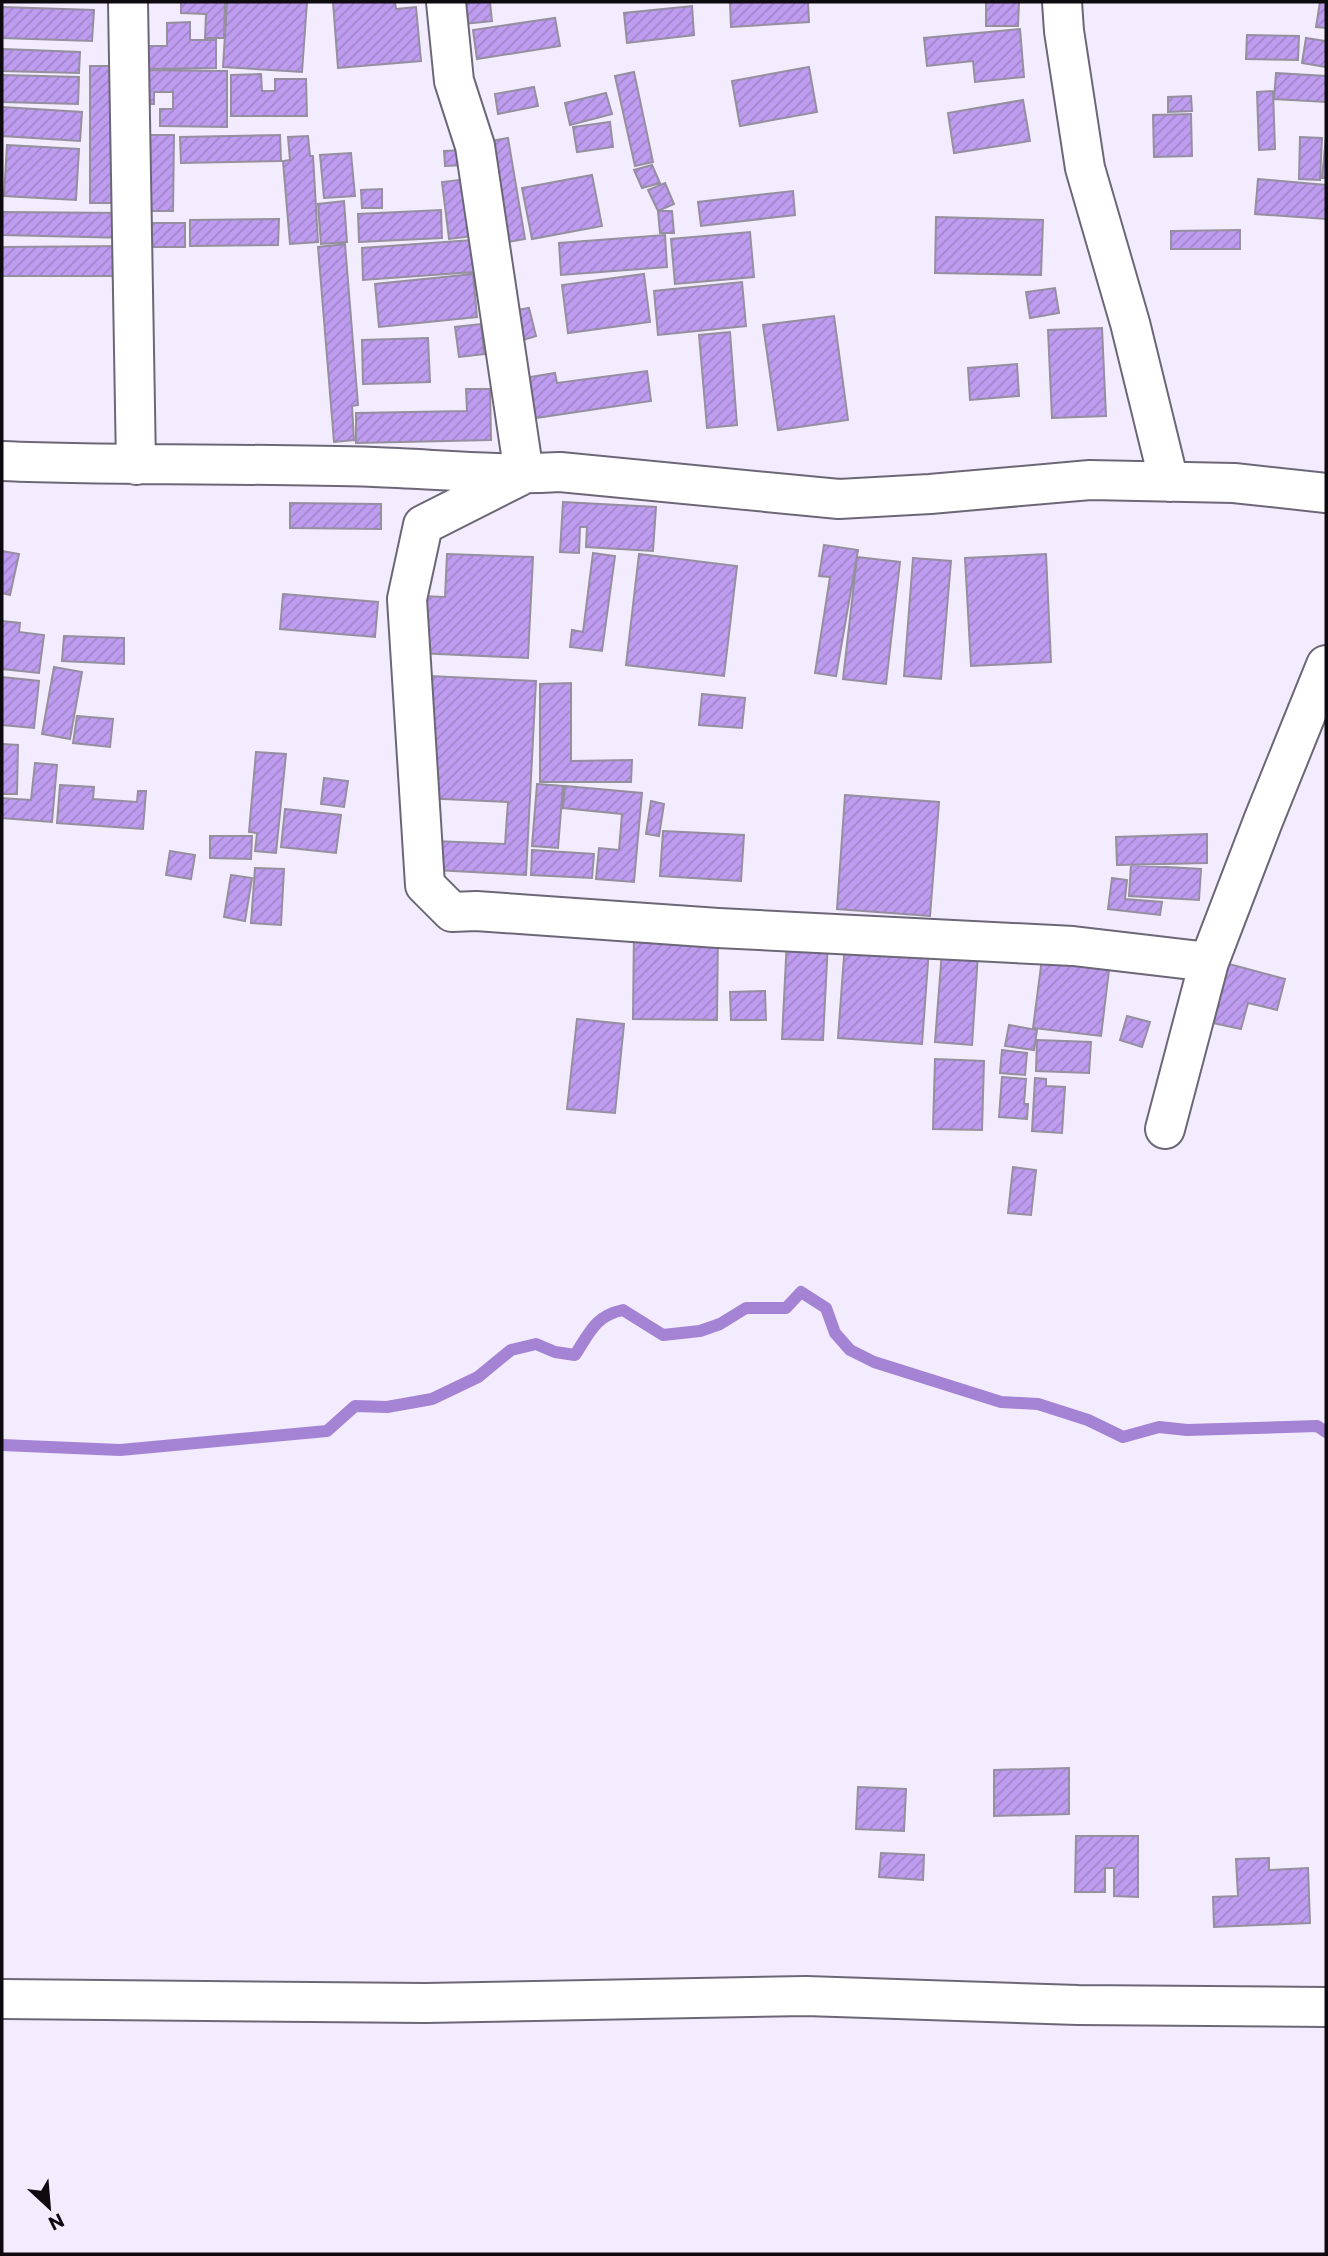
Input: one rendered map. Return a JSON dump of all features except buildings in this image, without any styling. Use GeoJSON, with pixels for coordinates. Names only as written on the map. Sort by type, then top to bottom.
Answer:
{"type":"FeatureCollection","features":[{"type":"Feature","properties":{"kind":"street"},"geometry":{"type":"LineString","coordinates":[[128,2],[136,465]]}},
{"type":"Feature","properties":{"kind":"street"},"geometry":{"type":"LineString","coordinates":[[446,2],[454,81],[475,146],[524,474]]}},
{"type":"Feature","properties":{"kind":"street"},"geometry":{"type":"LineString","coordinates":[[1062,2],[1085,169],[1130,323],[1169,482]]}},
{"type":"Feature","properties":{"kind":"street"},"geometry":{"type":"LineString","coordinates":[[2,461],[374,467],[524,474],[560,472],[839,499],[1090,480],[1234,483],[1326,493]]}},
{"type":"Feature","properties":{"kind":"street"},"geometry":{"type":"LineString","coordinates":[[524,474],[423,525],[407,599],[425,885],[452,912],[476,911],[718,928],[1073,946],[1209,962]]}},
{"type":"Feature","properties":{"kind":"street"},"geometry":{"type":"LineString","coordinates":[[1165,1129],[1209,962],[1326,665]]}},
{"type":"Feature","properties":{"kind":"street"},"geometry":{"type":"LineString","coordinates":[[2,1999],[425,2003],[806,1996],[1078,2005],[1326,2007]]}},
{"type":"Feature","properties":{"kind":"waterway"},"geometry":{"type":"LineString","coordinates":[[2,1445],[120,1450],[327,1431],[355,1406],[387,1407],[432,1399],[478,1377],[511,1350],[536,1344],[555,1352],[575,1355],[599,1321],[623,1310],[663,1335],[700,1331],[720,1324],[746,1308],[786,1308],[801,1292],[826,1308],[835,1333],[850,1350],[874,1362],[1001,1402],[1038,1404],[1088,1420],[1123,1437],[1159,1427],[1187,1430],[1317,1426],[1326,1432]]}}]}
